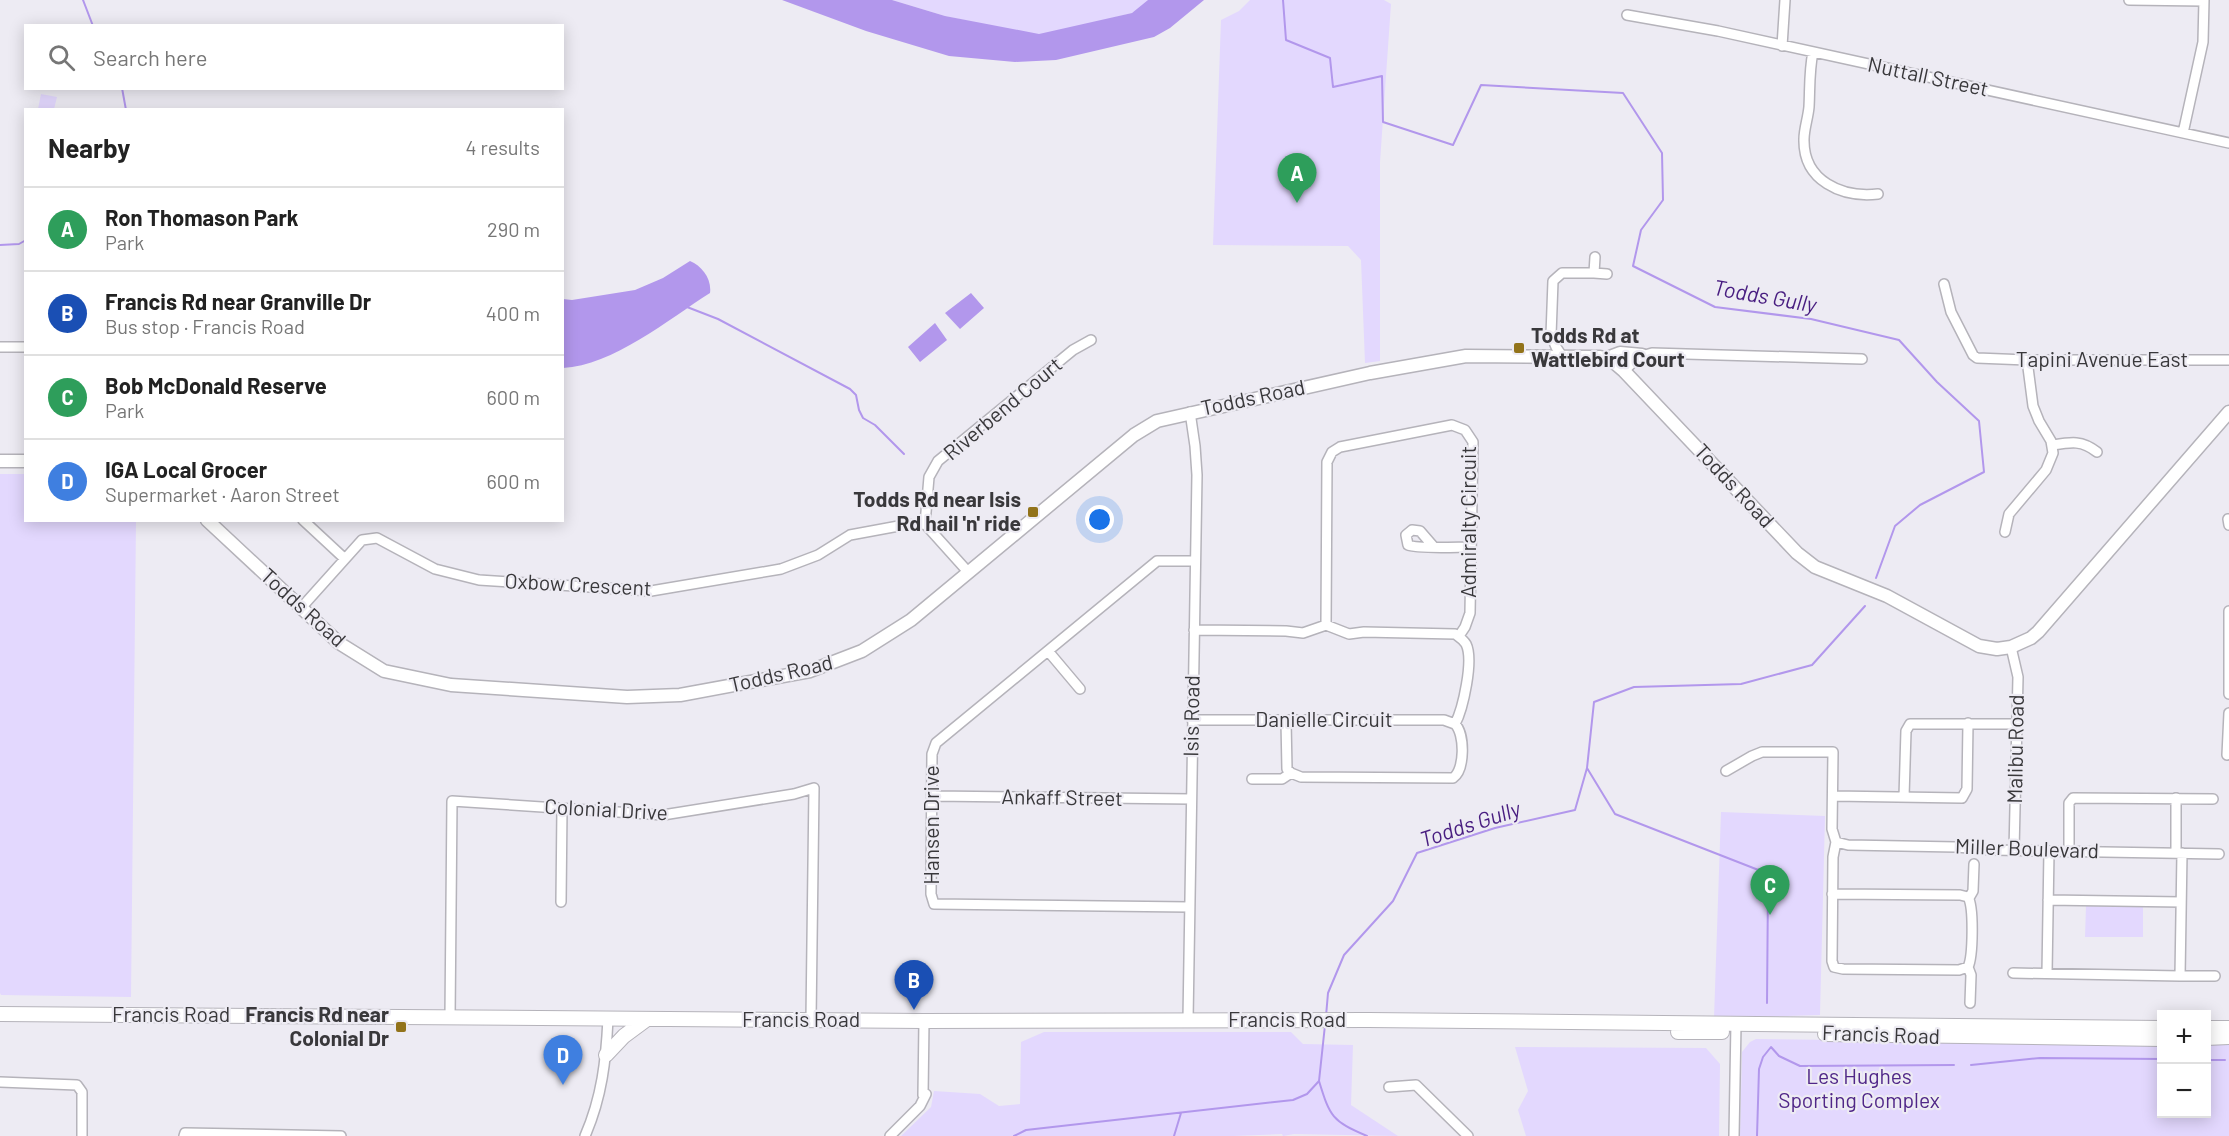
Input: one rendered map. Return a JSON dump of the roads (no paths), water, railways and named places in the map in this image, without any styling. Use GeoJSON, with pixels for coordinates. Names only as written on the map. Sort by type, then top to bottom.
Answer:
{"type":"FeatureCollection","features":[{"type":"Feature","properties":{"kind":"main road","name":"Francis Road"},"geometry":{"type":"LineString","coordinates":[[0,1014],[924,1022],[1353,1020],[1602,1024],[1674,1032],[1736,1028],[2157,1028]]}},
{"type":"Feature","properties":{"kind":"main road"},"geometry":{"type":"LineString","coordinates":[[606,1055],[624,1036],[646,1019]]}},
{"type":"Feature","properties":{"kind":"main road","name":"Francis Road"},"geometry":{"type":"LineString","coordinates":[[1736,1028],[2157,1039]]}},
{"type":"Feature","properties":{"kind":"main road"},"geometry":{"type":"LineString","coordinates":[[2211,1028],[2229,1028]]}},
{"type":"Feature","properties":{"kind":"main road"},"geometry":{"type":"LineString","coordinates":[[2211,1038],[2229,1037]]}},
{"type":"Feature","properties":{"kind":"street"},"geometry":{"type":"LineString","coordinates":[[1782,46],[1785,0]]}},
{"type":"Feature","properties":{"kind":"street"},"geometry":{"type":"LineString","coordinates":[[2129,0],[2204,0],[2202,42],[2183,133]]}},
{"type":"Feature","properties":{"kind":"street","name":"Nuttall Street"},"geometry":{"type":"LineString","coordinates":[[1627,15],[1813,52],[2229,143]]}},
{"type":"Feature","properties":{"kind":"street"},"geometry":{"type":"LineString","coordinates":[[1813,52],[1804,140],[1809,163],[1816,174],[1838,190],[1863,196],[1878,194]]}},
{"type":"Feature","properties":{"kind":"street"},"geometry":{"type":"LineString","coordinates":[[1594,273],[1595,257]]}},
{"type":"Feature","properties":{"kind":"street"},"geometry":{"type":"LineString","coordinates":[[1562,356],[1551,334],[1553,281],[1562,273],[1607,274]]}},
{"type":"Feature","properties":{"kind":"street","name":"Tapini Avenue East"},"geometry":{"type":"LineString","coordinates":[[1944,284],[1951,312],[1975,357],[1982,360],[2229,360]]}},
{"type":"Feature","properties":{"kind":"street"},"geometry":{"type":"LineString","coordinates":[[1540,356],[1551,334]]}},
{"type":"Feature","properties":{"kind":"street","name":"Riverbend Court"},"geometry":{"type":"LineString","coordinates":[[925,524],[929,477],[939,461],[1073,350],[1091,340]]}},
{"type":"Feature","properties":{"kind":"street"},"geometry":{"type":"LineString","coordinates":[[0,347],[24,347]]}},
{"type":"Feature","properties":{"kind":"street"},"geometry":{"type":"LineString","coordinates":[[1607,358],[1620,353],[1642,355],[1652,353],[1862,359]]}},
{"type":"Feature","properties":{"kind":"street","name":"Todds Road"},"geometry":{"type":"LineString","coordinates":[[209,522],[339,644],[384,671],[451,685],[627,697],[657,696],[787,677],[834,663],[862,651],[888,636],[969,573],[1146,426],[1157,420],[1370,373],[1452,358],[1474,355],[1607,358],[1624,371],[1809,563],[1887,596],[1979,646],[1997,649],[2012,647]]}},
{"type":"Feature","properties":{"kind":"street"},"geometry":{"type":"LineString","coordinates":[[1624,371],[1642,355]]}},
{"type":"Feature","properties":{"kind":"street"},"geometry":{"type":"LineString","coordinates":[[2005,532],[2009,514],[2049,466],[2053,453],[2052,445],[2038,421],[2033,406],[2027,360]]}},
{"type":"Feature","properties":{"kind":"street","name":"Isis Road"},"geometry":{"type":"LineString","coordinates":[[1188,1020],[1196,466],[1190,412]]}},
{"type":"Feature","properties":{"kind":"street"},"geometry":{"type":"LineString","coordinates":[[2012,647],[2038,632],[2229,412]]}},
{"type":"Feature","properties":{"kind":"street","name":"Admiralty Circuit"},"geometry":{"type":"LineString","coordinates":[[1326,625],[1327,462],[1332,452],[1340,447],[1452,425],[1465,430],[1473,442],[1470,613],[1459,636]]}},
{"type":"Feature","properties":{"kind":"street"},"geometry":{"type":"LineString","coordinates":[[2052,445],[2077,442],[2088,445],[2097,452]]}},
{"type":"Feature","properties":{"kind":"street"},"geometry":{"type":"LineString","coordinates":[[0,460],[24,461]]}},
{"type":"Feature","properties":{"kind":"street"},"geometry":{"type":"LineString","coordinates":[[2228,519],[2229,525]]}},
{"type":"Feature","properties":{"kind":"street"},"geometry":{"type":"LineString","coordinates":[[305,522],[345,559]]}},
{"type":"Feature","properties":{"kind":"street"},"geometry":{"type":"LineString","coordinates":[[925,524],[969,573]]}},
{"type":"Feature","properties":{"kind":"street","name":"Oxbow Crescent"},"geometry":{"type":"LineString","coordinates":[[301,608],[362,540],[377,538],[435,570],[479,580],[651,591],[781,569],[818,555],[850,535],[904,525],[925,524]]}},
{"type":"Feature","properties":{"kind":"street"},"geometry":{"type":"LineString","coordinates":[[1433,546],[1470,547]]}},
{"type":"Feature","properties":{"kind":"street","name":"Hansen Drive"},"geometry":{"type":"LineString","coordinates":[[1189,908],[934,904],[931,894],[932,754],[936,743],[1157,561],[1195,561]]}},
{"type":"Feature","properties":{"kind":"street"},"geometry":{"type":"LineString","coordinates":[[2229,610],[2229,694]]}},
{"type":"Feature","properties":{"kind":"street"},"geometry":{"type":"LineString","coordinates":[[1194,630],[1303,633],[1326,625],[1349,634],[1364,632],[1451,633],[1459,636],[1467,649],[1468,680],[1462,709],[1455,724],[1461,733],[1461,765],[1460,771],[1453,778],[1301,777],[1291,773],[1286,763],[1286,721]]}},
{"type":"Feature","properties":{"kind":"street","name":"Malibu Road"},"geometry":{"type":"LineString","coordinates":[[2012,647],[2018,677],[2014,851]]}},
{"type":"Feature","properties":{"kind":"street"},"geometry":{"type":"LineString","coordinates":[[1048,651],[1080,689]]}},
{"type":"Feature","properties":{"kind":"street"},"geometry":{"type":"LineString","coordinates":[[2227,756],[2229,713]]}},
{"type":"Feature","properties":{"kind":"street","name":"Danielle Circuit"},"geometry":{"type":"LineString","coordinates":[[1192,720],[1444,720],[1455,724]]}},
{"type":"Feature","properties":{"kind":"street"},"geometry":{"type":"LineString","coordinates":[[1904,797],[1908,725],[1914,722],[2017,724]]}},
{"type":"Feature","properties":{"kind":"street"},"geometry":{"type":"LineString","coordinates":[[1833,796],[1957,798],[1965,795],[1968,789],[1968,723]]}},
{"type":"Feature","properties":{"kind":"street"},"geometry":{"type":"LineString","coordinates":[[1726,771],[1762,752],[1833,752],[1832,832],[1836,842],[1833,852],[1832,961],[1836,968],[1959,970],[1968,967]]}},
{"type":"Feature","properties":{"kind":"street"},"geometry":{"type":"LineString","coordinates":[[1252,779],[1282,778],[1291,773]]}},
{"type":"Feature","properties":{"kind":"street","name":"Colonial Drive"},"geometry":{"type":"LineString","coordinates":[[450,1017],[452,801],[663,815],[794,794],[814,788],[812,1020]]}},
{"type":"Feature","properties":{"kind":"street","name":"Ankaff Street"},"geometry":{"type":"LineString","coordinates":[[932,796],[1191,799]]}},
{"type":"Feature","properties":{"kind":"street"},"geometry":{"type":"LineString","coordinates":[[2069,852],[2069,803],[2073,798],[2213,799]]}},
{"type":"Feature","properties":{"kind":"street"},"geometry":{"type":"LineString","coordinates":[[2176,798],[2181,902],[2180,976]]}},
{"type":"Feature","properties":{"kind":"street"},"geometry":{"type":"LineString","coordinates":[[561,902],[562,808]]}},
{"type":"Feature","properties":{"kind":"street","name":"Miller Boulevard"},"geometry":{"type":"LineString","coordinates":[[1836,842],[1848,845],[1956,847],[2014,851],[2219,854]]}},
{"type":"Feature","properties":{"kind":"street"},"geometry":{"type":"LineString","coordinates":[[2047,973],[2049,851]]}},
{"type":"Feature","properties":{"kind":"street"},"geometry":{"type":"LineString","coordinates":[[1970,1003],[1971,975],[1968,967],[1971,959],[1971,905],[1969,898],[1973,891],[1974,864]]}},
{"type":"Feature","properties":{"kind":"street"},"geometry":{"type":"LineString","coordinates":[[1832,894],[1960,895],[1969,898]]}},
{"type":"Feature","properties":{"kind":"street"},"geometry":{"type":"LineString","coordinates":[[2048,900],[2181,902]]}},
{"type":"Feature","properties":{"kind":"street"},"geometry":{"type":"LineString","coordinates":[[2013,973],[2215,976]]}},
{"type":"Feature","properties":{"kind":"street"},"geometry":{"type":"LineString","coordinates":[[585,1136],[599,1098],[606,1055],[608,1019]]}},
{"type":"Feature","properties":{"kind":"street"},"geometry":{"type":"LineString","coordinates":[[890,1136],[920,1106],[926,1094],[923,1095],[924,1022]]}},
{"type":"Feature","properties":{"kind":"street"},"geometry":{"type":"LineString","coordinates":[[1734,1136],[1736,1028]]}},
{"type":"Feature","properties":{"kind":"street"},"geometry":{"type":"LineString","coordinates":[[0,1082],[77,1084],[82,1092],[82,1136]]}},
{"type":"Feature","properties":{"kind":"street"},"geometry":{"type":"LineString","coordinates":[[1389,1087],[1416,1084],[1468,1136]]}},
{"type":"Feature","properties":{"kind":"street"},"geometry":{"type":"LineString","coordinates":[[185,1135],[341,1136]]}},
{"type":"Feature","properties":{"kind":"waterway"},"geometry":{"type":"LineString","coordinates":[[83,0],[92,24]]}},
{"type":"Feature","properties":{"kind":"waterway","name":"Todds Gully"},"geometry":{"type":"LineString","coordinates":[[1283,0],[1286,40],[1330,58],[1333,87],[1382,76],[1383,122],[1453,145],[1481,85],[1623,93],[1662,153],[1663,200],[1641,230],[1633,266],[1715,307],[1811,319],[1899,340],[1937,382],[1979,421],[1984,472],[1920,505],[1895,526],[1876,578]]}},
{"type":"Feature","properties":{"kind":"waterway"},"geometry":{"type":"LineString","coordinates":[[122,90],[126,108]]}},
{"type":"Feature","properties":{"kind":"waterway"},"geometry":{"type":"LineString","coordinates":[[0,245],[19,244],[24,241]]}},
{"type":"Feature","properties":{"kind":"waterway"},"geometry":{"type":"LineString","coordinates":[[687,307],[718,319],[850,389],[856,395],[863,418],[875,425],[904,454]]}},
{"type":"Feature","properties":{"kind":"waterway","name":"Todds Gully"},"geometry":{"type":"LineString","coordinates":[[1326,1016],[1328,993],[1344,955],[1393,901],[1417,853],[1495,828],[1575,810],[1587,768],[1594,702],[1634,687],[1741,684],[1812,665],[1865,606]]}},
{"type":"Feature","properties":{"kind":"waterway"},"geometry":{"type":"LineString","coordinates":[[1587,768],[1615,814],[1761,871],[1768,883],[1767,1003]]}},
{"type":"Feature","properties":{"kind":"waterway","name":"Todds Gully"},"geometry":{"type":"LineString","coordinates":[[1014,1136],[1026,1130],[1293,1100],[1307,1094],[1319,1081],[1325,1025]]}},
{"type":"Feature","properties":{"kind":"waterway"},"geometry":{"type":"LineString","coordinates":[[1757,1136],[1759,1069],[1763,1057],[1771,1047],[1779,1056],[1800,1066],[1954,1065]]}},
{"type":"Feature","properties":{"kind":"waterway"},"geometry":{"type":"LineString","coordinates":[[1971,1065],[2040,1058],[2157,1059]]}},
{"type":"Feature","properties":{"kind":"waterway"},"geometry":{"type":"LineString","coordinates":[[2211,1060],[2225,1060]]}},
{"type":"Feature","properties":{"kind":"waterway"},"geometry":{"type":"LineString","coordinates":[[1319,1081],[1326,1103],[1334,1116],[1346,1126],[1367,1136]]}},
{"type":"Feature","properties":{"kind":"waterway"},"geometry":{"type":"LineString","coordinates":[[1174,1136],[1181,1113]]}},
{"type":"Feature","properties":{"kind":"place","name":"Ron Thomason Park"},"geometry":{"type":"Point","coordinates":[1297,203]}},
{"type":"Feature","properties":{"kind":"place","name":"Todds Rd at Wattlebird Court"},"geometry":{"type":"Point","coordinates":[1519,348]}},
{"type":"Feature","properties":{"kind":"place","name":"Todds Rd near Isis Rd hail 'n' ride"},"geometry":{"type":"Point","coordinates":[1033,512]}},
{"type":"Feature","properties":{"kind":"place","name":"Bob McDonald Reserve"},"geometry":{"type":"Point","coordinates":[1770,915]}},
{"type":"Feature","properties":{"kind":"place","name":"Francis Rd near Granville Dr"},"geometry":{"type":"Point","coordinates":[914,1010]}},
{"type":"Feature","properties":{"kind":"place","name":"Francis Rd near Colonial Dr"},"geometry":{"type":"Point","coordinates":[401,1027]}},
{"type":"Feature","properties":{"kind":"place","name":"IGA Local Grocer"},"geometry":{"type":"Point","coordinates":[563,1085]}},
{"type":"Feature","properties":{"kind":"park label","name":"Les Hughes Sporting Complex"},"geometry":{"type":"Point","coordinates":[1859,1089]}}]}
